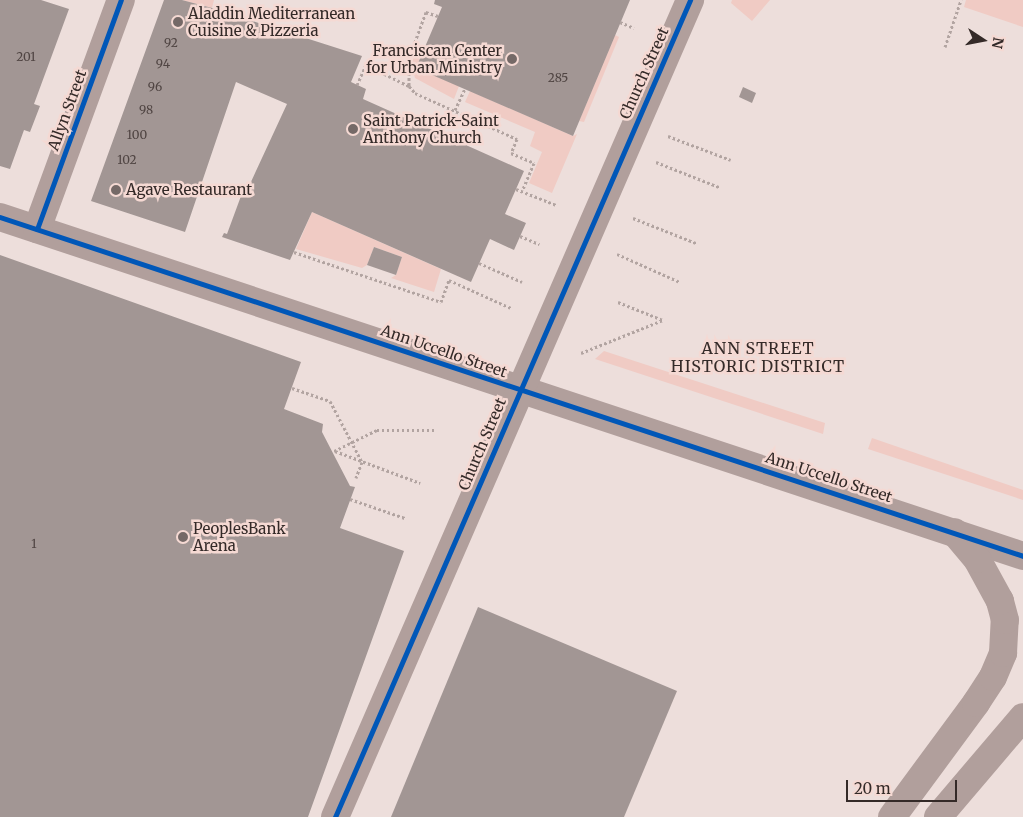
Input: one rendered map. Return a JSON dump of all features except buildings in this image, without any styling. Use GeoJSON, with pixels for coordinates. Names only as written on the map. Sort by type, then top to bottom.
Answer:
{"type":"FeatureCollection","features":[{"type":"Feature","properties":{"kind":"street","name":"Allyn Street"},"geometry":{"type":"LineString","coordinates":[[37,229],[121,0]]}},
{"type":"Feature","properties":{"kind":"street","name":"Church Street"},"geometry":{"type":"LineString","coordinates":[[335,817],[690,0]]}},
{"type":"Feature","properties":{"kind":"street","name":"Ann Uccello Street"},"geometry":{"type":"LineString","coordinates":[[0,217],[1023,556]]}},
{"type":"Feature","properties":{"kind":"street"},"geometry":{"type":"LineString","coordinates":[[892,817],[976,703],[993,677],[1003,653],[1006,620],[1000,601],[977,559],[954,532]]}},
{"type":"Feature","properties":{"kind":"street"},"geometry":{"type":"LineString","coordinates":[[938,817],[1023,717]]}},
{"type":"Feature","properties":{"kind":"path"},"geometry":{"type":"LineString","coordinates":[[944,47],[961,0]]}},
{"type":"Feature","properties":{"kind":"path"},"geometry":{"type":"LineString","coordinates":[[409,86],[409,58],[426,12],[438,16]]}},
{"type":"Feature","properties":{"kind":"path"},"geometry":{"type":"LineString","coordinates":[[620,22],[634,28]]}},
{"type":"Feature","properties":{"kind":"path"},"geometry":{"type":"LineString","coordinates":[[357,85],[366,65],[409,86],[415,93],[517,139],[511,154],[534,163],[522,191]]}},
{"type":"Feature","properties":{"kind":"path"},"geometry":{"type":"LineString","coordinates":[[455,110],[465,89]]}},
{"type":"Feature","properties":{"kind":"path"},"geometry":{"type":"LineString","coordinates":[[668,136],[731,160]]}},
{"type":"Feature","properties":{"kind":"path"},"geometry":{"type":"LineString","coordinates":[[656,162],[720,187]]}},
{"type":"Feature","properties":{"kind":"path"},"geometry":{"type":"LineString","coordinates":[[516,188],[556,205]]}},
{"type":"Feature","properties":{"kind":"path"},"geometry":{"type":"LineString","coordinates":[[633,218],[696,243]]}},
{"type":"Feature","properties":{"kind":"path"},"geometry":{"type":"LineString","coordinates":[[520,236],[539,244]]}},
{"type":"Feature","properties":{"kind":"path"},"geometry":{"type":"LineString","coordinates":[[294,252],[441,302],[449,280],[511,308]]}},
{"type":"Feature","properties":{"kind":"path"},"geometry":{"type":"LineString","coordinates":[[617,254],[680,282]]}},
{"type":"Feature","properties":{"kind":"path"},"geometry":{"type":"LineString","coordinates":[[479,263],[522,282]]}},
{"type":"Feature","properties":{"kind":"path"},"geometry":{"type":"LineString","coordinates":[[581,353],[663,320],[618,302]]}},
{"type":"Feature","properties":{"kind":"path"},"geometry":{"type":"LineString","coordinates":[[292,388],[330,401],[354,442],[362,462],[356,478]]}},
{"type":"Feature","properties":{"kind":"path"},"geometry":{"type":"LineString","coordinates":[[420,483],[334,451],[377,430],[435,430]]}},
{"type":"Feature","properties":{"kind":"path"},"geometry":{"type":"LineString","coordinates":[[350,499],[405,518]]}},
{"type":"Feature","properties":{"kind":"shaded area"},"geometry":{"type":"Polygon","coordinates":[[[182,0],[214,0],[212,8],[182,0]]]}},
{"type":"Feature","properties":{"kind":"shaded area"},"geometry":{"type":"Polygon","coordinates":[[[732,0],[770,0],[752,21],[731,3],[732,0]]]}},
{"type":"Feature","properties":{"kind":"shaded area"},"geometry":{"type":"Polygon","coordinates":[[[966,0],[1023,0],[1023,27],[964,7],[966,0]]]}},
{"type":"Feature","properties":{"kind":"shaded area"},"geometry":{"type":"Polygon","coordinates":[[[615,35],[619,37],[584,122],[579,121],[615,35]]]}},
{"type":"Feature","properties":{"kind":"shaded area"},"geometry":{"type":"Polygon","coordinates":[[[418,46],[424,49],[416,68],[459,86],[454,99],[415,78],[411,64],[418,46]]]}},
{"type":"Feature","properties":{"kind":"shaded area"},"geometry":{"type":"Polygon","coordinates":[[[470,91],[573,136],[577,134],[552,193],[529,183],[542,152],[530,146],[535,132],[465,102],[470,91]]]}},
{"type":"Feature","properties":{"kind":"shaded area"},"geometry":{"type":"Polygon","coordinates":[[[312,212],[441,269],[434,292],[391,278],[396,275],[402,257],[374,247],[367,265],[362,268],[296,249],[312,212]]]}},
{"type":"Feature","properties":{"kind":"shaded area"},"geometry":{"type":"Polygon","coordinates":[[[604,351],[825,423],[823,434],[595,359],[604,351]]]}},
{"type":"Feature","properties":{"kind":"shaded area"},"geometry":{"type":"Polygon","coordinates":[[[872,438],[1023,490],[1023,500],[868,449],[872,438]]]}},
{"type":"Feature","properties":{"kind":"cycle path"},"geometry":{"type":"LineString","coordinates":[[37,229],[121,0]]}},
{"type":"Feature","properties":{"kind":"cycle path"},"geometry":{"type":"LineString","coordinates":[[335,817],[690,0]]}},
{"type":"Feature","properties":{"kind":"cycle path"},"geometry":{"type":"LineString","coordinates":[[0,217],[1023,556]]}},
{"type":"Feature","properties":{"kind":"place","name":"Aladdin Mediterranean Cuisine & Pizzeria"},"geometry":{"type":"Point","coordinates":[178,22]}},
{"type":"Feature","properties":{"kind":"place","name":"Franciscan Center for Urban Ministry"},"geometry":{"type":"Point","coordinates":[512,59]}},
{"type":"Feature","properties":{"kind":"place","name":"Saint Patrick-Saint Anthony Church"},"geometry":{"type":"Point","coordinates":[353,129]}},
{"type":"Feature","properties":{"kind":"place","name":"Agave Restaurant"},"geometry":{"type":"Point","coordinates":[116,190]}},
{"type":"Feature","properties":{"kind":"place","name":"PeoplesBank Arena"},"geometry":{"type":"Point","coordinates":[183,537]}},
{"type":"Feature","properties":{"kind":"district","name":"ANN STREET HISTORIC DISTRICT"},"geometry":{"type":"Point","coordinates":[758,357]}}]}
